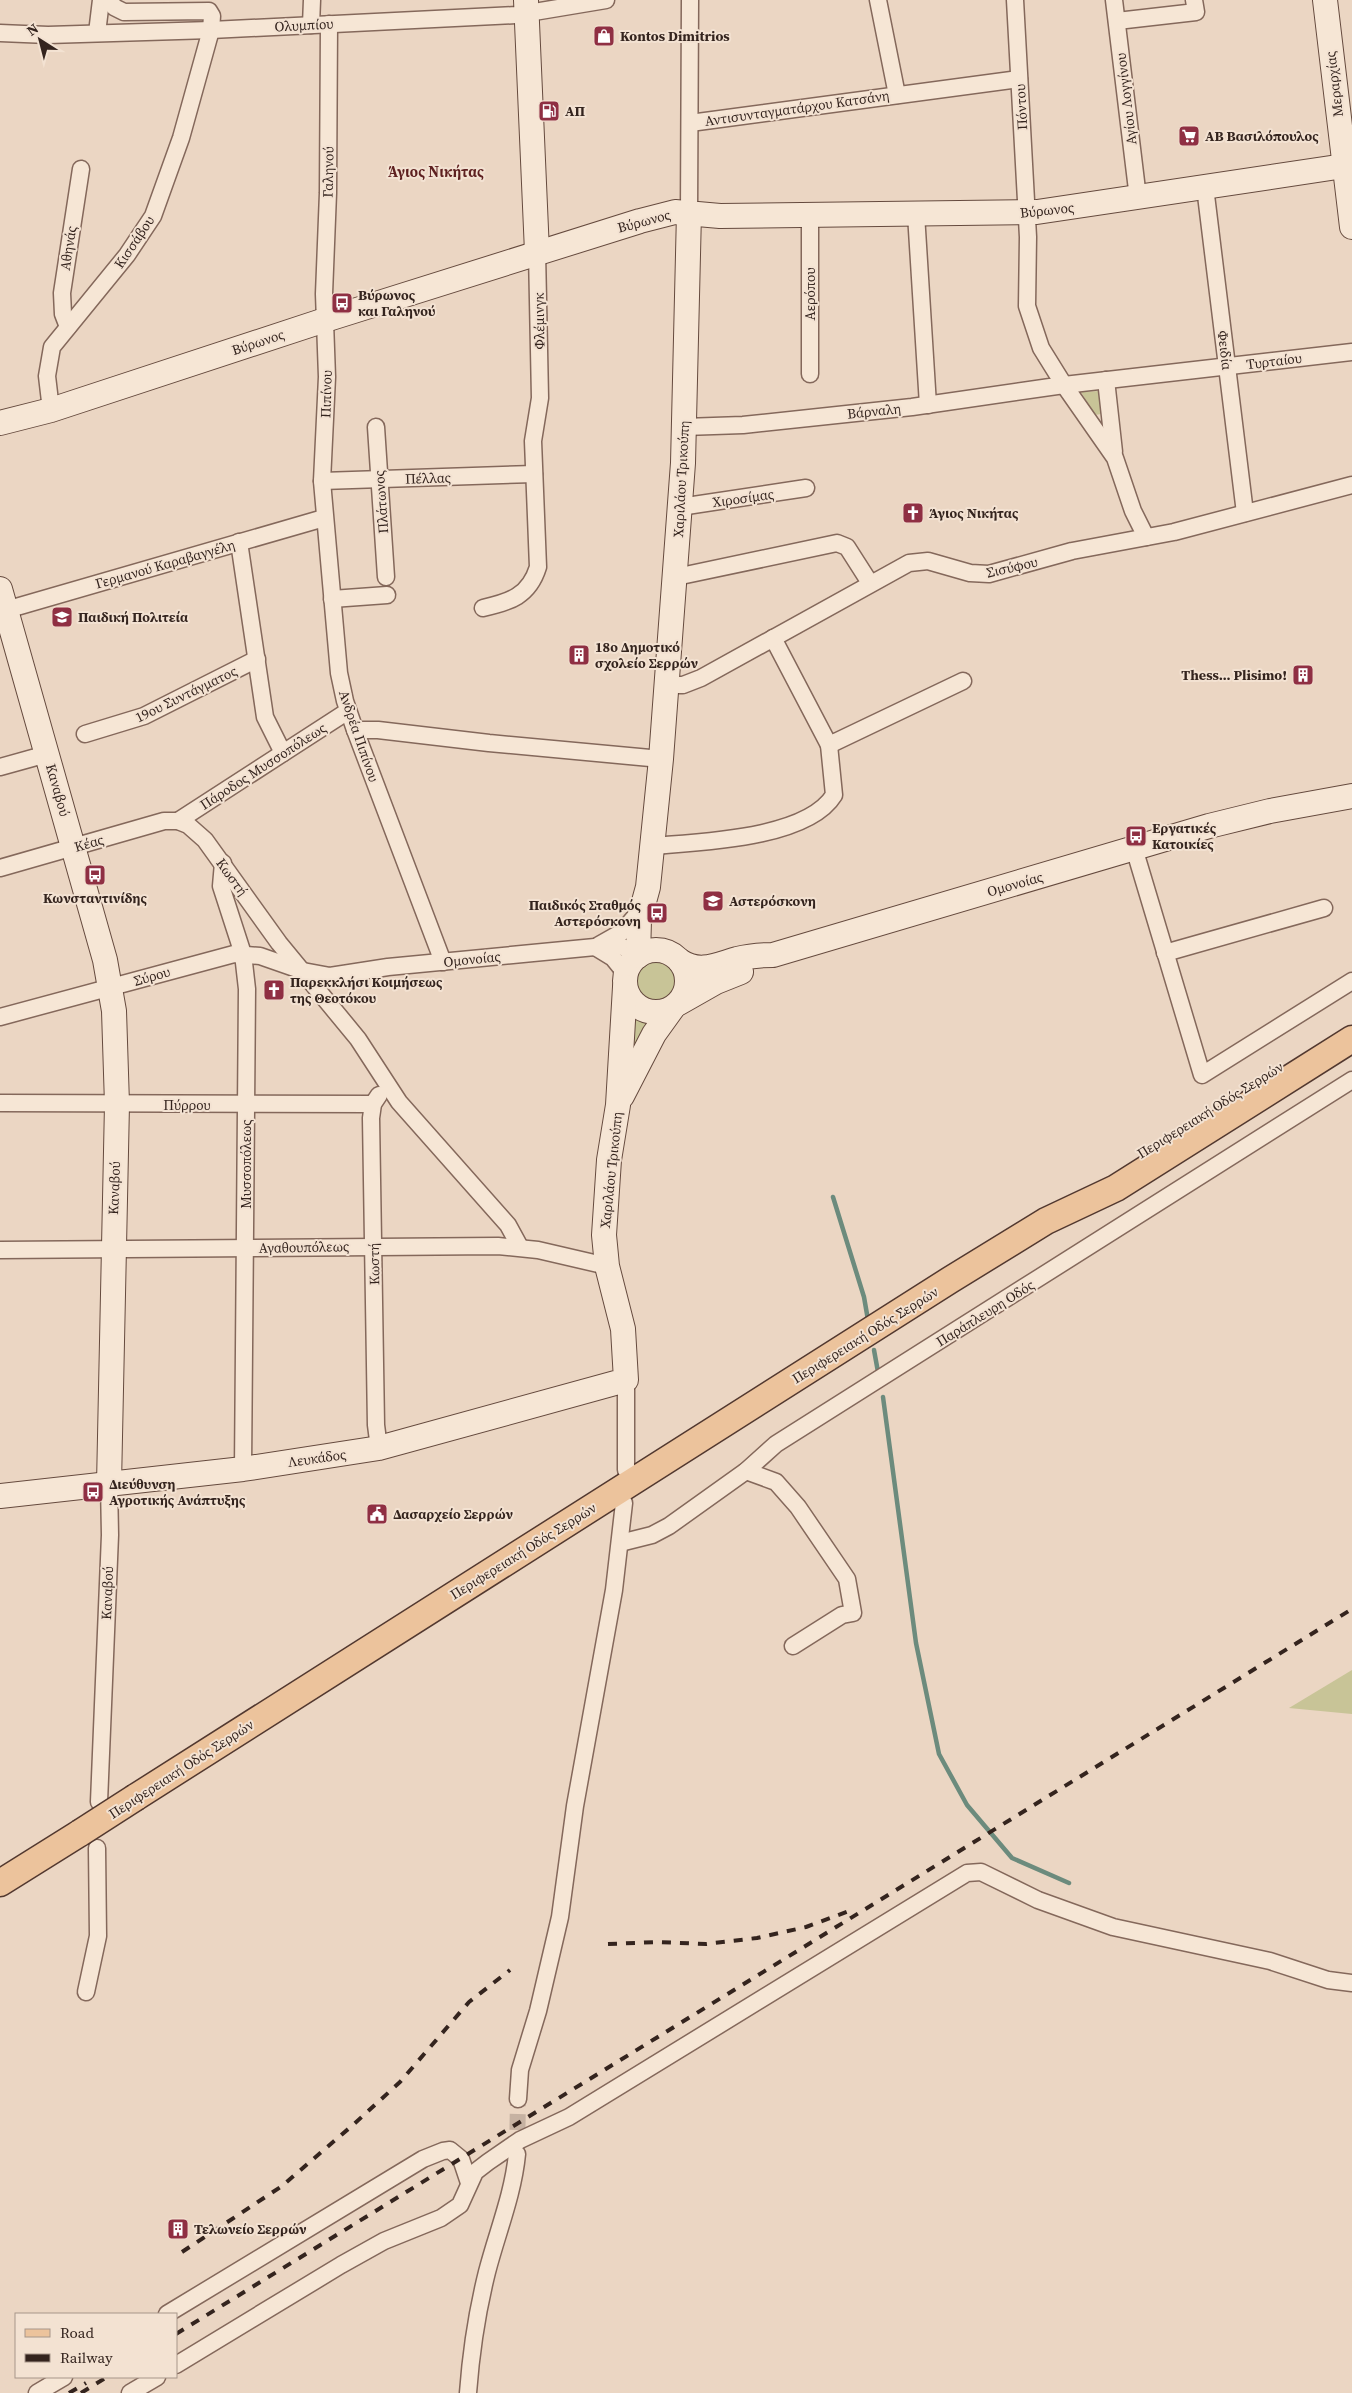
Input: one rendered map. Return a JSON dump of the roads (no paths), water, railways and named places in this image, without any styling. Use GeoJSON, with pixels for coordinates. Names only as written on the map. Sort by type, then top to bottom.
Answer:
{"type":"FeatureCollection","features":[{"type":"Feature","properties":{"kind":"main road","name":"Περιφερειακή Οδός Σερρών"},"geometry":{"type":"LineString","coordinates":[[0,1883],[89,1840],[136,1797],[1046,1221],[1108,1174],[1352,1021]]}},
{"type":"Feature","properties":{"kind":"main road","name":"Περιφερειακή Οδός Σερρών"},"geometry":{"type":"LineString","coordinates":[[1046,1221],[1116,1188],[1352,1039]]}},
{"type":"Feature","properties":{"kind":"street"},"geometry":{"type":"LineString","coordinates":[[97,33],[101,0]]}},
{"type":"Feature","properties":{"kind":"street"},"geometry":{"type":"LineString","coordinates":[[110,0],[114,7],[124,12],[208,10],[212,16],[211,30]]}},
{"type":"Feature","properties":{"kind":"street"},"geometry":{"type":"LineString","coordinates":[[311,25],[312,0]]}},
{"type":"Feature","properties":{"kind":"street","name":"Ολυμπίου"},"geometry":{"type":"LineString","coordinates":[[0,33],[48,35],[311,25],[606,0]]}},
{"type":"Feature","properties":{"kind":"street","name":"Χαριλάου Τρικούπη"},"geometry":{"type":"LineString","coordinates":[[626,1470],[626,1380],[623,1329],[607,1266],[604,1217],[609,1160],[618,1104],[631,969],[641,910],[648,887],[676,577],[684,427],[689,213],[690,0]]}},
{"type":"Feature","properties":{"kind":"street","name":"Αντισυνταγματάρχου Κατσάνη"},"geometry":{"type":"LineString","coordinates":[[690,123],[897,94],[878,0]]}},
{"type":"Feature","properties":{"kind":"street","name":"Πόντου"},"geometry":{"type":"LineString","coordinates":[[1015,0],[1026,213]]}},
{"type":"Feature","properties":{"kind":"street","name":"Αγίου Λογγίνου"},"geometry":{"type":"LineString","coordinates":[[1114,0],[1138,198]]}},
{"type":"Feature","properties":{"kind":"street"},"geometry":{"type":"LineString","coordinates":[[1117,21],[1196,12],[1194,0]]}},
{"type":"Feature","properties":{"kind":"street","name":"Μεραρχίας"},"geometry":{"type":"LineString","coordinates":[[1325,0],[1352,227]]}},
{"type":"Feature","properties":{"kind":"street","name":"Φλέμινγκ"},"geometry":{"type":"LineString","coordinates":[[483,608],[505,604],[519,597],[531,584],[536,575],[539,560],[534,474],[534,430],[540,393],[537,252],[526,7]]}},
{"type":"Feature","properties":{"kind":"street","name":"Γαληνού"},"geometry":{"type":"LineString","coordinates":[[325,320],[329,24]]}},
{"type":"Feature","properties":{"kind":"street","name":"Κισσάβου"},"geometry":{"type":"LineString","coordinates":[[51,410],[47,376],[54,343],[127,255],[153,216],[181,138],[211,30]]}},
{"type":"Feature","properties":{"kind":"street"},"geometry":{"type":"LineString","coordinates":[[897,94],[1019,79]]}},
{"type":"Feature","properties":{"kind":"street","name":"Βύρωνος"},"geometry":{"type":"LineString","coordinates":[[0,423],[51,410],[537,252],[663,214],[689,213],[714,216],[1026,213],[1138,198],[1344,166]]}},
{"type":"Feature","properties":{"kind":"street","name":"Αθηνάς"},"geometry":{"type":"LineString","coordinates":[[68,327],[63,314],[62,293],[81,169]]}},
{"type":"Feature","properties":{"kind":"street","name":"Φειδία"},"geometry":{"type":"LineString","coordinates":[[1205,187],[1245,513]]}},
{"type":"Feature","properties":{"kind":"street"},"geometry":{"type":"LineString","coordinates":[[1026,213],[1027,306],[1041,348],[1064,385],[1115,458]]}},
{"type":"Feature","properties":{"kind":"street","name":"Αερόπου"},"geometry":{"type":"LineString","coordinates":[[810,214],[810,374]]}},
{"type":"Feature","properties":{"kind":"street"},"geometry":{"type":"LineString","coordinates":[[916,214],[928,405]]}},
{"type":"Feature","properties":{"kind":"street","name":"Πιπίνου"},"geometry":{"type":"LineString","coordinates":[[322,475],[327,377],[325,320]]}},
{"type":"Feature","properties":{"kind":"street","name":"Τυρταίου"},"geometry":{"type":"LineString","coordinates":[[1064,385],[1352,352]]}},
{"type":"Feature","properties":{"kind":"street"},"geometry":{"type":"LineString","coordinates":[[1106,380],[1108,415],[1115,458],[1130,502],[1146,537]]}},
{"type":"Feature","properties":{"kind":"street","name":"Βάρναλη"},"geometry":{"type":"LineString","coordinates":[[684,427],[743,425],[928,405],[1064,385]]}},
{"type":"Feature","properties":{"kind":"street","name":"Πλάτωνος"},"geometry":{"type":"LineString","coordinates":[[376,426],[386,577]]}},
{"type":"Feature","properties":{"kind":"street","name":"Πέλλας"},"geometry":{"type":"LineString","coordinates":[[322,475],[379,480],[534,474]]}},
{"type":"Feature","properties":{"kind":"street","name":"Ανδρέα Πιπίνου"},"geometry":{"type":"LineString","coordinates":[[322,475],[324,518],[339,673],[348,711],[443,962]]}},
{"type":"Feature","properties":{"kind":"street","name":"Σισύφου"},"geometry":{"type":"LineString","coordinates":[[666,685],[683,686],[692,683],[870,583],[916,561],[937,563],[970,573],[989,574],[1072,551],[1146,537],[1352,485]]}},
{"type":"Feature","properties":{"kind":"street","name":"Χιροσίμας"},"geometry":{"type":"LineString","coordinates":[[680,507],[806,488]]}},
{"type":"Feature","properties":{"kind":"street","name":"Γερμανού Καραβαγγέλη"},"geometry":{"type":"LineString","coordinates":[[5,614],[239,542],[324,518]]}},
{"type":"Feature","properties":{"kind":"street"},"geometry":{"type":"LineString","coordinates":[[239,542],[265,717],[283,753]]}},
{"type":"Feature","properties":{"kind":"street"},"geometry":{"type":"LineString","coordinates":[[676,577],[838,543],[847,547],[870,583]]}},
{"type":"Feature","properties":{"kind":"street"},"geometry":{"type":"LineString","coordinates":[[332,599],[387,595]]}},
{"type":"Feature","properties":{"kind":"street","name":"Καναβού"},"geometry":{"type":"LineString","coordinates":[[5,614],[74,848],[111,987],[115,1025],[117,1104],[112,1248],[110,1534],[99,1802]]}},
{"type":"Feature","properties":{"kind":"street"},"geometry":{"type":"LineString","coordinates":[[652,846],[778,831],[826,806],[834,796],[829,745],[773,638]]}},
{"type":"Feature","properties":{"kind":"street","name":"19ου Συντάγματος"},"geometry":{"type":"LineString","coordinates":[[85,734],[144,716],[257,659]]}},
{"type":"Feature","properties":{"kind":"street"},"geometry":{"type":"LineString","coordinates":[[829,745],[963,681]]}},
{"type":"Feature","properties":{"kind":"street","name":"Πάροδος Μυσσοπόλεως"},"geometry":{"type":"LineString","coordinates":[[178,821],[348,711]]}},
{"type":"Feature","properties":{"kind":"street"},"geometry":{"type":"LineString","coordinates":[[355,730],[393,731],[488,743],[661,759]]}},
{"type":"Feature","properties":{"kind":"street"},"geometry":{"type":"LineString","coordinates":[[0,767],[47,754]]}},
{"type":"Feature","properties":{"kind":"street","name":"Ομονοίας"},"geometry":{"type":"LineString","coordinates":[[676,958],[691,967],[704,969],[748,956],[773,955],[1134,848],[1270,811],[1352,796]]}},
{"type":"Feature","properties":{"kind":"street","name":"Κέας"},"geometry":{"type":"LineString","coordinates":[[0,868],[164,821],[178,821]]}},
{"type":"Feature","properties":{"kind":"street","name":"Κωστή"},"geometry":{"type":"LineString","coordinates":[[178,821],[188,824],[198,832],[223,863],[266,926],[361,1043],[387,1084],[417,1123],[508,1225],[520,1247]]}},
{"type":"Feature","properties":{"kind":"street"},"geometry":{"type":"LineString","coordinates":[[1134,848],[1202,1075],[1352,981]]}},
{"type":"Feature","properties":{"kind":"street","name":"Μυσσοπόλεως"},"geometry":{"type":"LineString","coordinates":[[223,863],[220,880],[222,891],[243,954],[247,989],[243,1469]]}},
{"type":"Feature","properties":{"kind":"street"},"geometry":{"type":"LineString","coordinates":[[618,1104],[654,1034],[687,987],[685,968],[661,944],[653,929],[648,887]]}},
{"type":"Feature","properties":{"kind":"street"},"geometry":{"type":"LineString","coordinates":[[1165,953],[1324,908]]}},
{"type":"Feature","properties":{"kind":"street"},"geometry":{"type":"LineString","coordinates":[[595,947],[622,932],[641,910]]}},
{"type":"Feature","properties":{"kind":"street","name":"Ομονοίας"},"geometry":{"type":"LineString","coordinates":[[303,971],[330,976],[610,944],[622,946],[630,951],[631,969]]}},
{"type":"Feature","properties":{"kind":"street"},"geometry":{"type":"LineString","coordinates":[[676,958],[658,950],[644,953],[631,969],[629,996],[643,1010],[652,1013],[675,1006],[708,986],[750,969],[773,955]]}},
{"type":"Feature","properties":{"kind":"street","name":"Σύρου"},"geometry":{"type":"LineString","coordinates":[[0,1017],[215,958],[243,954],[271,959],[303,971]]}},
{"type":"Feature","properties":{"kind":"street","name":"Παράπλευρη Οδός"},"geometry":{"type":"LineString","coordinates":[[620,1543],[652,1535],[669,1526],[746,1471],[776,1444],[1352,1080]]}},
{"type":"Feature","properties":{"kind":"street"},"geometry":{"type":"LineString","coordinates":[[373,1104],[387,1084]]}},
{"type":"Feature","properties":{"kind":"street","name":"Πύρρου"},"geometry":{"type":"LineString","coordinates":[[0,1103],[373,1104]]}},
{"type":"Feature","properties":{"kind":"street","name":"Κωστή"},"geometry":{"type":"LineString","coordinates":[[373,1104],[371,1118],[376,1425],[379,1448]]}},
{"type":"Feature","properties":{"kind":"street","name":"Αγαθουπόλεως"},"geometry":{"type":"LineString","coordinates":[[0,1250],[373,1246],[520,1247],[607,1266]]}},
{"type":"Feature","properties":{"kind":"street","name":"Λευκάδος"},"geometry":{"type":"LineString","coordinates":[[0,1496],[243,1469],[379,1448],[626,1380]]}},
{"type":"Feature","properties":{"kind":"street"},"geometry":{"type":"LineString","coordinates":[[746,1471],[776,1482],[803,1514],[847,1579],[853,1613],[842,1615],[793,1646]]}},
{"type":"Feature","properties":{"kind":"street"},"geometry":{"type":"LineString","coordinates":[[518,2100],[520,2070],[540,2003],[560,1917],[575,1806],[606,1640],[624,1503]]}},
{"type":"Feature","properties":{"kind":"street"},"geometry":{"type":"LineString","coordinates":[[86,1992],[98,1936],[89,1840]]}},
{"type":"Feature","properties":{"kind":"street"},"geometry":{"type":"LineString","coordinates":[[178,2364],[384,2241],[441,2218],[460,2205],[476,2172],[520,2140],[569,2117],[967,1873],[982,1872],[1038,1900],[1114,1927],[1270,1961],[1328,1980],[1352,1983]]}},
{"type":"Feature","properties":{"kind":"street"},"geometry":{"type":"LineString","coordinates":[[169,2313],[423,2159],[450,2150],[461,2159],[469,2183]]}},
{"type":"Feature","properties":{"kind":"street"},"geometry":{"type":"LineString","coordinates":[[468,2393],[472,2342],[487,2272],[515,2175],[517,2154]]}},
{"type":"Feature","properties":{"kind":"street"},"geometry":{"type":"LineString","coordinates":[[37,2393],[62,2378]]}},
{"type":"Feature","properties":{"kind":"street"},"geometry":{"type":"LineString","coordinates":[[130,2393],[155,2378]]}},
{"type":"Feature","properties":{"kind":"waterway"},"geometry":{"type":"LineString","coordinates":[[833,1197],[864,1297],[868,1320]]}},
{"type":"Feature","properties":{"kind":"waterway"},"geometry":{"type":"LineString","coordinates":[[874,1350],[878,1372]]}},
{"type":"Feature","properties":{"kind":"waterway"},"geometry":{"type":"LineString","coordinates":[[883,1397],[916,1643],[939,1754],[967,1805],[1012,1858],[1069,1883]]}},
{"type":"Feature","properties":{"kind":"tunnel"},"geometry":{"type":"LineString","coordinates":[[517,2154],[518,2099]]}},
{"type":"Feature","properties":{"kind":"railway"},"geometry":{"type":"LineString","coordinates":[[178,2333],[1352,1609]]}},
{"type":"Feature","properties":{"kind":"railway"},"geometry":{"type":"LineString","coordinates":[[608,1944],[658,1942],[706,1944],[757,1938],[806,1927],[852,1910]]}},
{"type":"Feature","properties":{"kind":"railway"},"geometry":{"type":"LineString","coordinates":[[182,2252],[282,2186],[400,2082],[469,2002],[510,1970]]}},
{"type":"Feature","properties":{"kind":"railway"},"geometry":{"type":"LineString","coordinates":[[81,2393],[105,2378]]}},
{"type":"Feature","properties":{"kind":"railway"},"geometry":{"type":"LineString","coordinates":[[69,2393],[86,2383]]}},
{"type":"Feature","properties":{"kind":"place","name":"Kontos Dimitrios"},"geometry":{"type":"Point","coordinates":[604,36]}},
{"type":"Feature","properties":{"kind":"place","name":"ΑΠ"},"geometry":{"type":"Point","coordinates":[549,111]}},
{"type":"Feature","properties":{"kind":"place","name":"ΑΒ Βασιλόπουλος"},"geometry":{"type":"Point","coordinates":[1189,136]}},
{"type":"Feature","properties":{"kind":"place","name":"Βύρωνος και Γαληνού"},"geometry":{"type":"Point","coordinates":[342,303]}},
{"type":"Feature","properties":{"kind":"place","name":"Άγιος Νικήτας"},"geometry":{"type":"Point","coordinates":[913,513]}},
{"type":"Feature","properties":{"kind":"place","name":"Παιδική Πολιτεία"},"geometry":{"type":"Point","coordinates":[62,617]}},
{"type":"Feature","properties":{"kind":"place","name":"18ο Δημοτικό σχολείο Σερρών"},"geometry":{"type":"Point","coordinates":[579,655]}},
{"type":"Feature","properties":{"kind":"place","name":"Thess… Plisimo!"},"geometry":{"type":"Point","coordinates":[1303,675]}},
{"type":"Feature","properties":{"kind":"place","name":"Εργατικές Κατοικίες"},"geometry":{"type":"Point","coordinates":[1136,836]}},
{"type":"Feature","properties":{"kind":"place","name":"Κωνσταντινίδης"},"geometry":{"type":"Point","coordinates":[95,875]}},
{"type":"Feature","properties":{"kind":"place","name":"Αστερόσκονη"},"geometry":{"type":"Point","coordinates":[713,901]}},
{"type":"Feature","properties":{"kind":"place","name":"Παιδικός Σταθμός Αστερόσκονη"},"geometry":{"type":"Point","coordinates":[657,913]}},
{"type":"Feature","properties":{"kind":"place","name":"Παρεκκλήσι Κοιμήσεως της Θεοτόκου"},"geometry":{"type":"Point","coordinates":[274,990]}},
{"type":"Feature","properties":{"kind":"place","name":"Διεύθυνση Αγροτικής Ανάπτυξης"},"geometry":{"type":"Point","coordinates":[93,1492]}},
{"type":"Feature","properties":{"kind":"place","name":"Δασαρχείο Σερρών"},"geometry":{"type":"Point","coordinates":[377,1514]}},
{"type":"Feature","properties":{"kind":"place","name":"Τελωνείο Σερρών"},"geometry":{"type":"Point","coordinates":[178,2229]}},
{"type":"Feature","properties":{"kind":"district","name":"Άγιος Νικήτας"},"geometry":{"type":"Point","coordinates":[436,172]}}]}
